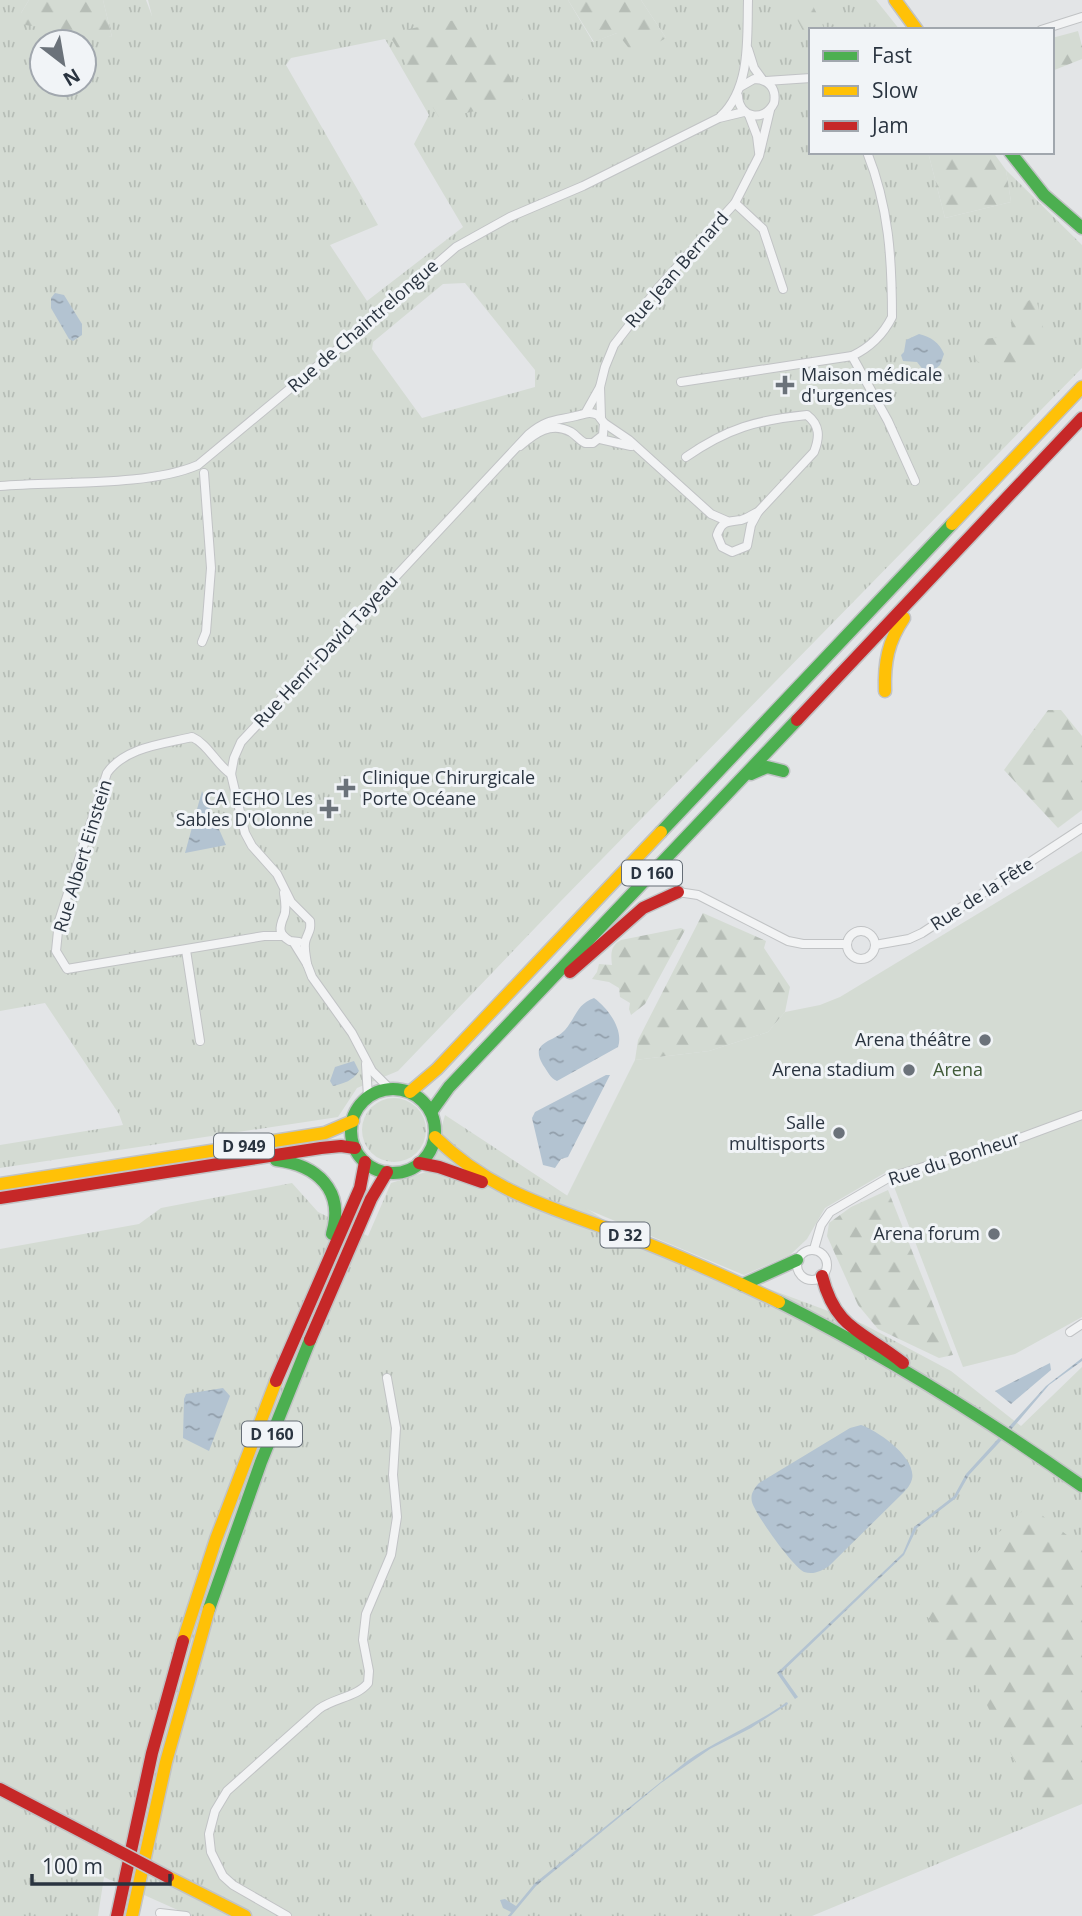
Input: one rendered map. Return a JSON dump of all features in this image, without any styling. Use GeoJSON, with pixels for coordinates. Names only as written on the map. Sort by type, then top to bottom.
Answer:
{"type":"FeatureCollection","features":[{"type":"Feature","properties":{"kind":"main road"},"geometry":{"type":"LineString","coordinates":[[895,0],[916,28]]}},
{"type":"Feature","properties":{"kind":"main road"},"geometry":{"type":"LineString","coordinates":[[1012,154],[1044,195],[1082,228]]}},
{"type":"Feature","properties":{"kind":"main road"},"geometry":{"type":"LineString","coordinates":[[1044,195],[1082,217]]}},
{"type":"Feature","properties":{"kind":"main road","name":"D 160"},"geometry":{"type":"LineString","coordinates":[[410,1092],[437,1069],[1082,387]]}},
{"type":"Feature","properties":{"kind":"main road","name":"D 160"},"geometry":{"type":"LineString","coordinates":[[431,1112],[442,1094],[1082,418]]}},
{"type":"Feature","properties":{"kind":"main road"},"geometry":{"type":"LineString","coordinates":[[885,691],[884,664],[891,638],[902,620],[980,528]]}},
{"type":"Feature","properties":{"kind":"main road"},"geometry":{"type":"LineString","coordinates":[[722,798],[765,766],[773,766],[783,771]]}},
{"type":"Feature","properties":{"kind":"main road"},"geometry":{"type":"LineString","coordinates":[[490,1044],[631,918],[653,903],[678,892]]}},
{"type":"Feature","properties":{"kind":"main road"},"geometry":{"type":"LineString","coordinates":[[390,1089],[410,1092],[422,1100],[431,1112],[435,1137],[429,1152],[419,1163],[409,1169],[387,1172],[365,1162],[355,1149],[352,1121],[368,1097],[390,1089]]}},
{"type":"Feature","properties":{"kind":"main road","name":"D 949"},"geometry":{"type":"LineString","coordinates":[[0,1184],[325,1133],[352,1121]]}},
{"type":"Feature","properties":{"kind":"main road","name":"D 32"},"geometry":{"type":"LineString","coordinates":[[435,1137],[475,1172],[530,1202],[630,1237],[742,1285],[828,1327],[918,1377],[1082,1486]]}},
{"type":"Feature","properties":{"kind":"main road","name":"D 949"},"geometry":{"type":"LineString","coordinates":[[0,1198],[335,1146],[355,1149]]}},
{"type":"Feature","properties":{"kind":"main road"},"geometry":{"type":"LineString","coordinates":[[263,1157],[296,1163],[311,1170],[323,1181],[333,1199],[336,1222],[313,1296]]}},
{"type":"Feature","properties":{"kind":"main road","name":"D 160"},"geometry":{"type":"LineString","coordinates":[[117,1916],[151,1758],[189,1620],[247,1453],[360,1188],[365,1162]]}},
{"type":"Feature","properties":{"kind":"main road","name":"D 32"},"geometry":{"type":"LineString","coordinates":[[419,1163],[507,1190]]}},
{"type":"Feature","properties":{"kind":"main road","name":"D 160"},"geometry":{"type":"LineString","coordinates":[[132,1916],[180,1705],[221,1573],[297,1370],[376,1189],[387,1172]]}},
{"type":"Feature","properties":{"kind":"main road"},"geometry":{"type":"LineString","coordinates":[[742,1285],[797,1260]]}},
{"type":"Feature","properties":{"kind":"main road"},"geometry":{"type":"LineString","coordinates":[[822,1276],[826,1297],[841,1320],[859,1334],[892,1352],[918,1377]]}},
{"type":"Feature","properties":{"kind":"main road"},"geometry":{"type":"LineString","coordinates":[[0,1789],[245,1916]]}},
{"type":"Feature","properties":{"kind":"street"},"geometry":{"type":"LineString","coordinates":[[748,0],[747,46],[738,101],[757,136],[759,156]]}},
{"type":"Feature","properties":{"kind":"street"},"geometry":{"type":"LineString","coordinates":[[1047,28],[1082,17]]}},
{"type":"Feature","properties":{"kind":"street"},"geometry":{"type":"LineString","coordinates":[[747,46],[754,68],[771,85],[775,97]]}},
{"type":"Feature","properties":{"kind":"street"},"geometry":{"type":"LineString","coordinates":[[739,91],[754,79],[809,78]]}},
{"type":"Feature","properties":{"kind":"street"},"geometry":{"type":"LineString","coordinates":[[747,114],[760,116],[770,110],[775,97],[795,80]]}},
{"type":"Feature","properties":{"kind":"street","name":"Rue de Chaintrelongue"},"geometry":{"type":"LineString","coordinates":[[0,486],[135,478],[177,472],[198,464],[456,247],[510,217],[593,182],[719,118],[730,107],[739,91]]}},
{"type":"Feature","properties":{"kind":"street","name":"Rue Jean Bernard"},"geometry":{"type":"LineString","coordinates":[[603,420],[600,387],[614,345],[736,203],[759,156],[770,110]]}},
{"type":"Feature","properties":{"kind":"street","name":"Rue de Chaintrelongue"},"geometry":{"type":"LineString","coordinates":[[719,118],[747,114]]}},
{"type":"Feature","properties":{"kind":"street"},"geometry":{"type":"LineString","coordinates":[[681,382],[852,356],[871,345],[886,329],[892,317],[888,222],[884,201],[868,154]]}},
{"type":"Feature","properties":{"kind":"street"},"geometry":{"type":"LineString","coordinates":[[736,203],[760,223],[783,289]]}},
{"type":"Feature","properties":{"kind":"street"},"geometry":{"type":"LineString","coordinates":[[852,356],[888,421],[915,481]]}},
{"type":"Feature","properties":{"kind":"street","name":"Rue Jean Bernard"},"geometry":{"type":"LineString","coordinates":[[582,414],[600,387]]}},
{"type":"Feature","properties":{"kind":"street"},"geometry":{"type":"LineString","coordinates":[[520,446],[529,434],[548,421],[594,413],[711,514],[727,521],[740,520],[758,512]]}},
{"type":"Feature","properties":{"kind":"street"},"geometry":{"type":"LineString","coordinates":[[575,434],[574,424],[582,414]]}},
{"type":"Feature","properties":{"kind":"street"},"geometry":{"type":"LineString","coordinates":[[686,457],[742,426],[767,419],[807,415],[814,420],[818,428],[818,443],[814,452],[758,512],[749,531],[747,546],[732,552],[719,544],[718,530],[711,514]]}},
{"type":"Feature","properties":{"kind":"street"},"geometry":{"type":"LineString","coordinates":[[600,439],[604,432],[603,420]]}},
{"type":"Feature","properties":{"kind":"street"},"geometry":{"type":"LineString","coordinates":[[520,446],[534,434],[556,427],[575,434],[584,443],[611,439],[640,450]]}},
{"type":"Feature","properties":{"kind":"street","name":"Rue Henri-David Tayeau"},"geometry":{"type":"LineString","coordinates":[[231,774],[241,742],[520,446]]}},
{"type":"Feature","properties":{"kind":"street"},"geometry":{"type":"LineString","coordinates":[[202,642],[206,632],[211,568],[204,473]]}},
{"type":"Feature","properties":{"kind":"street"},"geometry":{"type":"LineString","coordinates":[[740,520],[749,531]]}},
{"type":"Feature","properties":{"kind":"street"},"geometry":{"type":"LineString","coordinates":[[718,530],[727,521]]}},
{"type":"Feature","properties":{"kind":"street","name":"Rue Albert Einstein"},"geometry":{"type":"LineString","coordinates":[[231,774],[192,737],[140,750],[113,764],[107,773],[59,921],[56,951],[68,969],[264,936],[283,936]]}},
{"type":"Feature","properties":{"kind":"street"},"geometry":{"type":"LineString","coordinates":[[231,774],[248,840],[271,866],[291,902],[308,917],[311,926],[306,939],[307,964]]}},
{"type":"Feature","properties":{"kind":"street","name":"Rue de la Fête"},"geometry":{"type":"LineString","coordinates":[[875,945],[909,939],[922,933],[1082,828]]}},
{"type":"Feature","properties":{"kind":"street"},"geometry":{"type":"LineString","coordinates":[[282,883],[286,903],[285,915],[280,925],[283,936],[294,943],[312,977],[352,1033],[376,1077],[390,1089]]}},
{"type":"Feature","properties":{"kind":"street","name":"Rue de la Fête"},"geometry":{"type":"LineString","coordinates":[[678,892],[691,892],[788,941],[803,944],[847,944]]}},
{"type":"Feature","properties":{"kind":"street"},"geometry":{"type":"LineString","coordinates":[[285,915],[292,911],[300,912]]}},
{"type":"Feature","properties":{"kind":"street","name":"Rue Albert Einstein"},"geometry":{"type":"LineString","coordinates":[[264,936],[280,925]]}},
{"type":"Feature","properties":{"kind":"street","name":"Rue de la Fête"},"geometry":{"type":"LineString","coordinates":[[864,931],[872,936],[875,945],[873,954],[861,960],[852,956],[847,944],[855,933],[864,931]]}},
{"type":"Feature","properties":{"kind":"street"},"geometry":{"type":"LineString","coordinates":[[294,943],[306,939]]}},
{"type":"Feature","properties":{"kind":"street"},"geometry":{"type":"LineString","coordinates":[[186,950],[200,1041]]}},
{"type":"Feature","properties":{"kind":"street"},"geometry":{"type":"LineString","coordinates":[[365,1057],[368,1097]]}},
{"type":"Feature","properties":{"kind":"street","name":"Rue du Bonheur"},"geometry":{"type":"LineString","coordinates":[[814,1249],[821,1225],[830,1212],[890,1177],[1020,1138],[1082,1115]]}},
{"type":"Feature","properties":{"kind":"street"},"geometry":{"type":"LineString","coordinates":[[814,1249],[826,1258],[827,1268],[822,1276],[813,1280],[803,1277],[797,1270],[797,1260],[802,1253],[814,1249]]}},
{"type":"Feature","properties":{"kind":"street"},"geometry":{"type":"LineString","coordinates":[[1070,1332],[1082,1324]]}},
{"type":"Feature","properties":{"kind":"street"},"geometry":{"type":"LineString","coordinates":[[288,1916],[233,1885],[223,1876],[211,1852],[209,1834],[215,1811],[237,1781],[319,1709],[334,1700],[360,1691],[368,1683],[369,1671],[363,1640],[366,1614],[391,1555],[397,1517],[393,1475],[396,1428],[387,1378]]}},
{"type":"Feature","properties":{"kind":"street"},"geometry":{"type":"LineString","coordinates":[[160,1913],[186,1916]]}},
{"type":"Feature","properties":{"kind":"green space"},"geometry":{"type":"Polygon","coordinates":[[[0,0],[29,0],[21,13],[78,28],[28,28],[28,98],[98,98],[98,33],[112,37],[103,0],[146,0],[152,16],[148,0],[568,0],[593,42],[617,33],[666,38],[641,0],[876,0],[898,28],[809,28],[809,154],[929,154],[945,218],[1011,202],[1006,170],[1082,245],[1082,368],[398,1071],[357,1088],[338,1117],[0,1168],[0,1145],[123,1125],[119,1114],[45,1003],[0,1011],[0,0]],[[385,39],[291,58],[286,65],[378,225],[330,245],[367,301],[463,227],[414,144],[429,115],[385,39]],[[465,283],[443,284],[373,342],[372,349],[422,418],[535,387],[535,370],[465,283]]]}},
{"type":"Feature","properties":{"kind":"green space"},"geometry":{"type":"Polygon","coordinates":[[[29,0],[103,0],[112,37],[98,35],[98,28],[47,28],[25,25],[21,13],[29,0]]]}},
{"type":"Feature","properties":{"kind":"green space"},"geometry":{"type":"Polygon","coordinates":[[[568,0],[641,0],[666,38],[635,56],[617,33],[594,42],[568,0]]]}},
{"type":"Feature","properties":{"kind":"green space"},"geometry":{"type":"Polygon","coordinates":[[[787,0],[810,0],[824,28],[809,28],[809,42],[787,0]]]}},
{"type":"Feature","properties":{"kind":"green space"},"geometry":{"type":"Polygon","coordinates":[[[476,16],[523,100],[440,119],[388,33],[476,16]]]}},
{"type":"Feature","properties":{"kind":"green space"},"geometry":{"type":"Polygon","coordinates":[[[1078,31],[1082,59],[1054,70],[1054,37],[1078,31]]]}},
{"type":"Feature","properties":{"kind":"green space"},"geometry":{"type":"Polygon","coordinates":[[[929,154],[994,154],[1006,170],[1011,202],[945,218],[929,154]]]}},
{"type":"Feature","properties":{"kind":"green space"},"geometry":{"type":"Polygon","coordinates":[[[1031,299],[1037,302],[1048,348],[1009,373],[976,361],[973,348],[979,340],[1012,335],[1011,312],[1031,299]]]}},
{"type":"Feature","properties":{"kind":"green space"},"geometry":{"type":"Polygon","coordinates":[[[1048,710],[1061,710],[1082,736],[1082,810],[1058,828],[1004,770],[1048,710]]]}},
{"type":"Feature","properties":{"kind":"green space","name":"Arena"},"geometry":{"type":"Polygon","coordinates":[[[1082,851],[1082,1317],[1015,1354],[963,1367],[888,1171],[825,1208],[807,1239],[790,1255],[744,1275],[565,1200],[635,1060],[709,1051],[768,1032],[785,1012],[820,1005],[840,997],[1082,851]]]}},
{"type":"Feature","properties":{"kind":"green space"},"geometry":{"type":"Polygon","coordinates":[[[703,913],[766,941],[764,948],[790,987],[785,1012],[768,1032],[709,1051],[635,1060],[638,1040],[703,913]]]}},
{"type":"Feature","properties":{"kind":"green space"},"geometry":{"type":"Polygon","coordinates":[[[681,928],[685,930],[645,1004],[631,1015],[630,1003],[620,997],[619,988],[609,982],[592,979],[599,964],[612,965],[613,948],[617,942],[681,928]]]}},
{"type":"Feature","properties":{"kind":"green space"},"geometry":{"type":"Polygon","coordinates":[[[394,1098],[406,1100],[417,1107],[424,1118],[424,1142],[417,1153],[406,1160],[394,1162],[382,1160],[371,1153],[364,1142],[362,1130],[364,1118],[371,1107],[382,1100],[394,1098]]]}},
{"type":"Feature","properties":{"kind":"green space"},"geometry":{"type":"Polygon","coordinates":[[[445,1115],[630,1237],[863,1324],[951,1371],[1021,1426],[1082,1367],[1082,1804],[812,1916],[191,1916],[104,1877],[98,1916],[0,1916],[0,1249],[139,1224],[161,1208],[292,1183],[318,1212],[368,1236],[391,1183],[429,1171],[445,1115]]]}},
{"type":"Feature","properties":{"kind":"green space"},"geometry":{"type":"Polygon","coordinates":[[[888,1190],[953,1355],[939,1358],[878,1329],[858,1305],[827,1236],[829,1223],[851,1207],[888,1190]]]}},
{"type":"Feature","properties":{"kind":"green space"},"geometry":{"type":"Polygon","coordinates":[[[1029,1505],[1082,1547],[1082,1793],[1039,1810],[979,1689],[919,1605],[1029,1505]]]}},
{"type":"Feature","properties":{"kind":"water"},"geometry":{"type":"Polygon","coordinates":[[[55,293],[64,295],[82,324],[82,335],[73,341],[69,339],[51,308],[51,298],[55,293]]]}},
{"type":"Feature","properties":{"kind":"water"},"geometry":{"type":"Polygon","coordinates":[[[919,334],[934,341],[944,354],[940,365],[932,372],[924,371],[917,362],[903,361],[901,355],[906,340],[919,334]]]}},
{"type":"Feature","properties":{"kind":"water"},"geometry":{"type":"Polygon","coordinates":[[[202,791],[226,845],[185,853],[202,791]]]}},
{"type":"Feature","properties":{"kind":"water"},"geometry":{"type":"Polygon","coordinates":[[[594,998],[614,1020],[619,1034],[618,1047],[557,1081],[543,1065],[539,1051],[544,1043],[565,1030],[580,1007],[594,998]]]}},
{"type":"Feature","properties":{"kind":"water"},"geometry":{"type":"Polygon","coordinates":[[[354,1061],[359,1071],[348,1081],[333,1086],[330,1081],[335,1067],[354,1061]]]}},
{"type":"Feature","properties":{"kind":"water"},"geometry":{"type":"Polygon","coordinates":[[[610,1075],[568,1157],[561,1159],[555,1168],[543,1165],[532,1118],[535,1112],[610,1075]]]}},
{"type":"Feature","properties":{"kind":"water"},"geometry":{"type":"Polygon","coordinates":[[[1082,1358],[1082,1361],[1049,1385],[969,1475],[956,1498],[917,1528],[904,1555],[781,1673],[798,1697],[795,1699],[777,1673],[903,1553],[914,1527],[954,1496],[966,1474],[1046,1386],[1082,1358]]]}},
{"type":"Feature","properties":{"kind":"water"},"geometry":{"type":"Polygon","coordinates":[[[1050,1363],[1051,1370],[1011,1404],[995,1391],[1050,1363]]]}},
{"type":"Feature","properties":{"kind":"water"},"geometry":{"type":"Polygon","coordinates":[[[223,1388],[230,1396],[209,1451],[183,1438],[184,1399],[186,1394],[223,1388]]]}},
{"type":"Feature","properties":{"kind":"water"},"geometry":{"type":"Polygon","coordinates":[[[861,1425],[885,1439],[902,1454],[912,1471],[911,1481],[903,1493],[829,1566],[814,1573],[804,1572],[784,1551],[760,1517],[752,1502],[753,1492],[759,1483],[850,1428],[861,1425]]]}},
{"type":"Feature","properties":{"kind":"water"},"geometry":{"type":"Polygon","coordinates":[[[787,1702],[788,1704],[751,1728],[710,1749],[661,1783],[536,1886],[511,1916],[508,1916],[511,1912],[503,1908],[500,1900],[505,1899],[516,1906],[535,1883],[687,1761],[787,1702]]]}},
{"type":"Feature","properties":{"kind":"traffic: fast"},"geometry":{"type":"LineString","coordinates":[[1012,154],[1044,195],[1082,228]]}},
{"type":"Feature","properties":{"kind":"traffic: fast"},"geometry":{"type":"LineString","coordinates":[[661,832],[952,524]]}},
{"type":"Feature","properties":{"kind":"traffic: fast"},"geometry":{"type":"LineString","coordinates":[[431,1112],[449,1087],[797,720]]}},
{"type":"Feature","properties":{"kind":"traffic: fast"},"geometry":{"type":"LineString","coordinates":[[751,774],[767,767],[783,771]]}},
{"type":"Feature","properties":{"kind":"traffic: fast"},"geometry":{"type":"LineString","coordinates":[[393,1089],[416,1096],[428,1108],[435,1131],[428,1154],[416,1166],[393,1173],[370,1166],[358,1154],[351,1131],[358,1108],[370,1096],[393,1089]]}},
{"type":"Feature","properties":{"kind":"traffic: fast"},"geometry":{"type":"LineString","coordinates":[[276,1160],[304,1167],[324,1182],[335,1205],[332,1234]]}},
{"type":"Feature","properties":{"kind":"traffic: fast"},"geometry":{"type":"LineString","coordinates":[[742,1285],[797,1260]]}},
{"type":"Feature","properties":{"kind":"traffic: fast"},"geometry":{"type":"LineString","coordinates":[[779,1302],[934,1388],[1082,1486]]}},
{"type":"Feature","properties":{"kind":"traffic: fast"},"geometry":{"type":"LineString","coordinates":[[209,1609],[261,1462],[310,1340]]}},
{"type":"Feature","properties":{"kind":"traffic: slow"},"geometry":{"type":"LineString","coordinates":[[895,0],[916,28]]}},
{"type":"Feature","properties":{"kind":"traffic: slow"},"geometry":{"type":"LineString","coordinates":[[952,524],[1082,387]]}},
{"type":"Feature","properties":{"kind":"traffic: slow"},"geometry":{"type":"LineString","coordinates":[[885,691],[888,653],[904,618]]}},
{"type":"Feature","properties":{"kind":"traffic: slow"},"geometry":{"type":"LineString","coordinates":[[410,1092],[437,1069],[661,832]]}},
{"type":"Feature","properties":{"kind":"traffic: slow"},"geometry":{"type":"LineString","coordinates":[[0,1184],[325,1133],[353,1121]]}},
{"type":"Feature","properties":{"kind":"traffic: slow"},"geometry":{"type":"LineString","coordinates":[[435,1137],[457,1157],[504,1187],[553,1209],[670,1253],[779,1302]]}},
{"type":"Feature","properties":{"kind":"traffic: slow"},"geometry":{"type":"LineString","coordinates":[[183,1641],[216,1539],[276,1381]]}},
{"type":"Feature","properties":{"kind":"traffic: slow"},"geometry":{"type":"LineString","coordinates":[[132,1916],[166,1762],[209,1609]]}},
{"type":"Feature","properties":{"kind":"traffic: slow"},"geometry":{"type":"LineString","coordinates":[[168,1877],[245,1916]]}},
{"type":"Feature","properties":{"kind":"traffic: jam"},"geometry":{"type":"LineString","coordinates":[[797,720],[1082,418]]}},
{"type":"Feature","properties":{"kind":"traffic: jam"},"geometry":{"type":"LineString","coordinates":[[570,972],[643,908],[678,892]]}},
{"type":"Feature","properties":{"kind":"traffic: jam"},"geometry":{"type":"LineString","coordinates":[[0,1198],[321,1148],[355,1148]]}},
{"type":"Feature","properties":{"kind":"traffic: jam"},"geometry":{"type":"LineString","coordinates":[[276,1381],[360,1188],[365,1162]]}},
{"type":"Feature","properties":{"kind":"traffic: jam"},"geometry":{"type":"LineString","coordinates":[[419,1163],[482,1182]]}},
{"type":"Feature","properties":{"kind":"traffic: jam"},"geometry":{"type":"LineString","coordinates":[[310,1340],[371,1199],[387,1172]]}},
{"type":"Feature","properties":{"kind":"traffic: jam"},"geometry":{"type":"LineString","coordinates":[[822,1276],[828,1294],[843,1319],[903,1363]]}},
{"type":"Feature","properties":{"kind":"traffic: jam"},"geometry":{"type":"LineString","coordinates":[[117,1916],[152,1753],[183,1641]]}},
{"type":"Feature","properties":{"kind":"traffic: jam"},"geometry":{"type":"LineString","coordinates":[[0,1789],[109,1846]]}},
{"type":"Feature","properties":{"kind":"traffic: jam"},"geometry":{"type":"LineString","coordinates":[[109,1846],[168,1877]]}},
{"type":"Feature","properties":{"kind":"place","name":"Maison médicale d'urgences"},"geometry":{"type":"Point","coordinates":[785,385]}},
{"type":"Feature","properties":{"kind":"place","name":"Clinique Chirurgicale Porte Océane"},"geometry":{"type":"Point","coordinates":[346,788]}},
{"type":"Feature","properties":{"kind":"place","name":"CA ECHO Les Sables D'Olonne"},"geometry":{"type":"Point","coordinates":[329,809]}},
{"type":"Feature","properties":{"kind":"place","name":"Arena théâtre"},"geometry":{"type":"Point","coordinates":[985,1040]}},
{"type":"Feature","properties":{"kind":"place","name":"Arena stadium"},"geometry":{"type":"Point","coordinates":[909,1070]}},
{"type":"Feature","properties":{"kind":"place","name":"Salle multisports"},"geometry":{"type":"Point","coordinates":[839,1133]}},
{"type":"Feature","properties":{"kind":"place","name":"Arena forum"},"geometry":{"type":"Point","coordinates":[994,1234]}}]}
